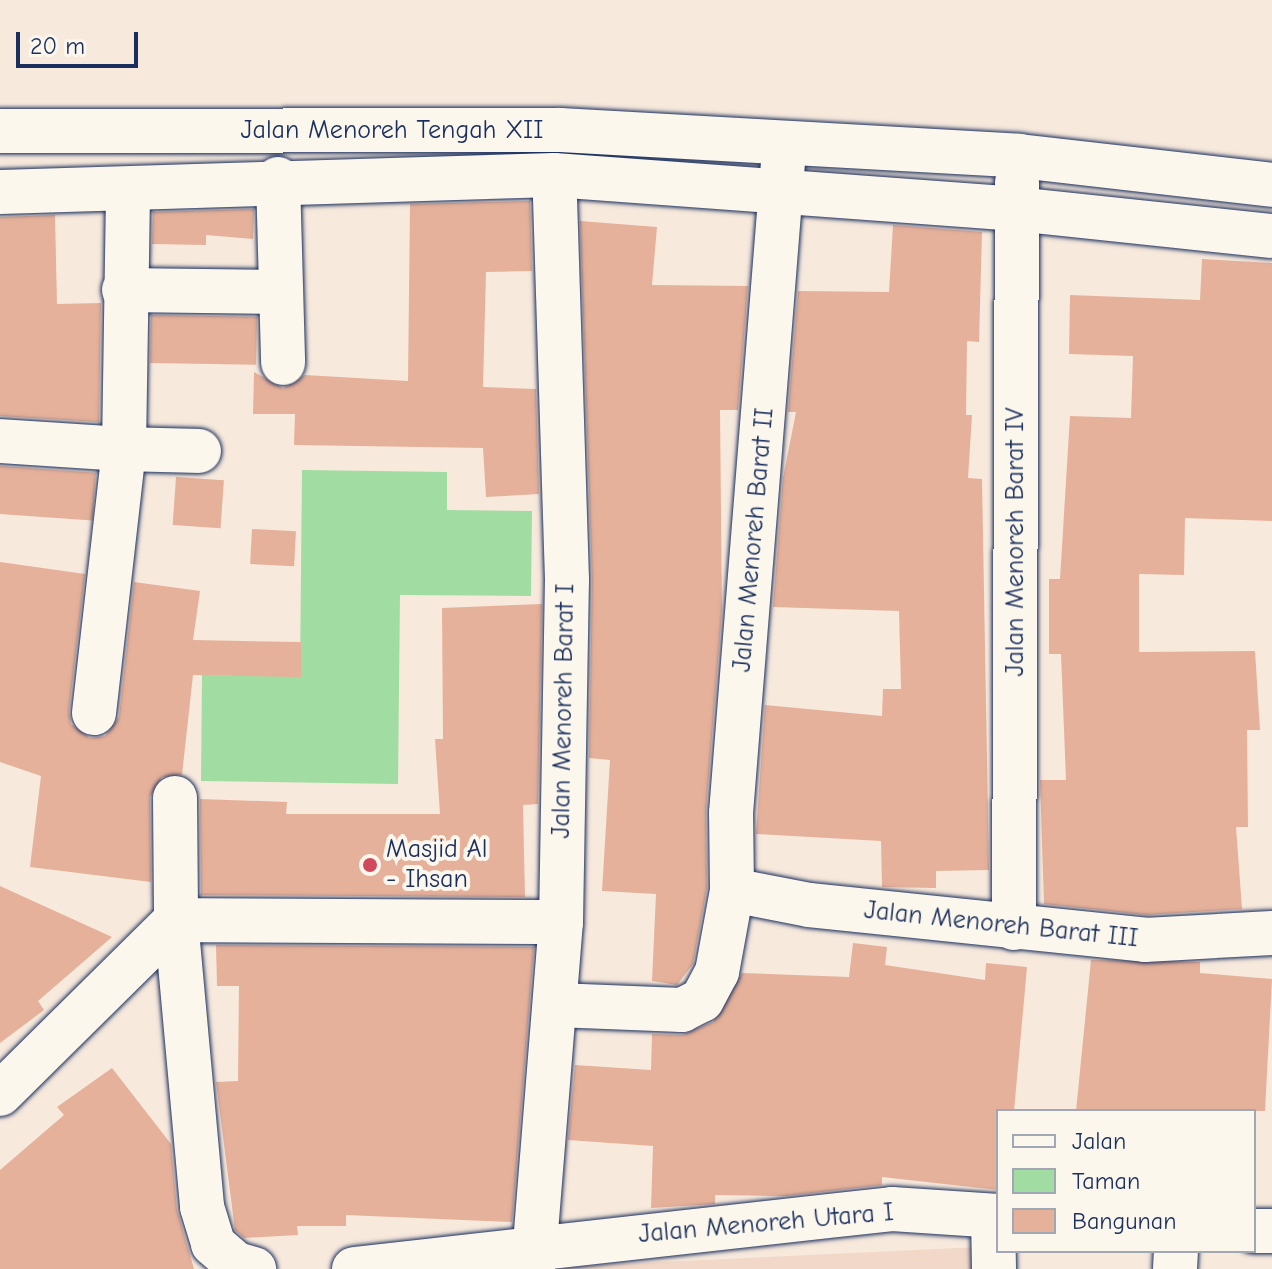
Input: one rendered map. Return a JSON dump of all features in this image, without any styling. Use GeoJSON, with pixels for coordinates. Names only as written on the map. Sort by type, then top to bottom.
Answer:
{"type":"FeatureCollection","features":[{"type":"Feature","properties":{"kind":"street","name":"Jalan Menoreh Tengah XII"},"geometry":{"type":"LineString","coordinates":[[0,131],[560,130],[1019,156],[1272,185]]}},
{"type":"Feature","properties":{"kind":"street","name":"Jalan Menoreh Barat II"},"geometry":{"type":"LineString","coordinates":[[556,1005],[693,1006],[710,990],[717,972],[732,890],[732,799],[784,144]]}},
{"type":"Feature","properties":{"kind":"street","name":"Jalan Menoreh Barat IV"},"geometry":{"type":"LineString","coordinates":[[1014,928],[1015,209],[1019,156]]}},
{"type":"Feature","properties":{"kind":"street"},"geometry":{"type":"LineString","coordinates":[[0,192],[128,190],[278,179],[554,175],[1015,209],[1272,236]]}},
{"type":"Feature","properties":{"kind":"street","name":"Jalan Menoreh Barat I"},"geometry":{"type":"LineString","coordinates":[[534,1258],[561,922],[567,580],[554,175]]}},
{"type":"Feature","properties":{"kind":"street"},"geometry":{"type":"LineString","coordinates":[[278,179],[283,363]]}},
{"type":"Feature","properties":{"kind":"street"},"geometry":{"type":"LineString","coordinates":[[94,713],[124,449],[124,290],[128,190]]}},
{"type":"Feature","properties":{"kind":"street"},"geometry":{"type":"LineString","coordinates":[[124,290],[281,292]]}},
{"type":"Feature","properties":{"kind":"street"},"geometry":{"type":"LineString","coordinates":[[0,441],[199,451]]}},
{"type":"Feature","properties":{"kind":"street"},"geometry":{"type":"LineString","coordinates":[[175,798],[176,920],[202,1207],[213,1244],[236,1267]]}},
{"type":"Feature","properties":{"kind":"street","name":"Jalan Menoreh Barat III"},"geometry":{"type":"LineString","coordinates":[[732,890],[809,905],[1145,940],[1272,933]]}},
{"type":"Feature","properties":{"kind":"street"},"geometry":{"type":"LineString","coordinates":[[0,1094],[176,920],[561,922]]}},
{"type":"Feature","properties":{"kind":"street","name":"Jalan Menoreh Utara I"},"geometry":{"type":"LineString","coordinates":[[354,1269],[534,1258],[892,1209],[996,1216]]}},
{"type":"Feature","properties":{"kind":"street"},"geometry":{"type":"LineString","coordinates":[[994,1269],[996,1216]]}},
{"type":"Feature","properties":{"kind":"shaded area"},"geometry":{"type":"Polygon","coordinates":[[[980,1247],[981,1269],[549,1269],[618,1264],[980,1247]]]}},
{"type":"Feature","properties":{"kind":"green space"},"geometry":{"type":"Polygon","coordinates":[[[302,470],[447,472],[447,510],[532,511],[531,596],[400,595],[398,784],[201,781],[202,675],[300,676],[302,470]]]}},
{"type":"Feature","properties":{"kind":"building"},"geometry":{"type":"Polygon","coordinates":[[[530,201],[532,271],[486,272],[483,387],[536,389],[539,494],[486,497],[483,448],[294,445],[295,414],[253,414],[254,372],[283,388],[305,375],[408,381],[410,204],[530,201]]]}},
{"type":"Feature","properties":{"kind":"building"},"geometry":{"type":"Polygon","coordinates":[[[254,209],[253,239],[206,235],[206,245],[152,244],[153,212],[254,209]]]}},
{"type":"Feature","properties":{"kind":"building"},"geometry":{"type":"Polygon","coordinates":[[[55,215],[57,304],[101,303],[99,422],[0,416],[0,217],[55,215]]]}},
{"type":"Feature","properties":{"kind":"building"},"geometry":{"type":"Polygon","coordinates":[[[580,221],[657,227],[652,285],[748,286],[738,410],[720,410],[722,611],[706,811],[707,888],[693,964],[677,985],[652,981],[656,894],[602,891],[610,760],[589,758],[592,580],[580,221]]]}},
{"type":"Feature","properties":{"kind":"building"},"geometry":{"type":"Polygon","coordinates":[[[893,225],[982,232],[979,342],[967,341],[966,415],[972,415],[968,478],[982,479],[989,870],[936,871],[936,888],[882,887],[881,841],[756,834],[765,705],[882,716],[883,689],[901,689],[899,611],[773,607],[783,478],[796,412],[788,412],[798,291],[889,292],[893,225]]]}},
{"type":"Feature","properties":{"kind":"building"},"geometry":{"type":"Polygon","coordinates":[[[1202,259],[1272,263],[1272,521],[1185,518],[1184,575],[1139,574],[1139,652],[1255,651],[1260,730],[1247,730],[1248,827],[1236,827],[1242,909],[1146,915],[1044,904],[1040,780],[1066,780],[1061,654],[1049,654],[1049,579],[1060,579],[1070,416],[1131,418],[1133,356],[1069,354],[1070,295],[1200,300],[1202,259]]]}},
{"type":"Feature","properties":{"kind":"building"},"geometry":{"type":"Polygon","coordinates":[[[151,315],[257,317],[256,365],[150,363],[151,315]]]}},
{"type":"Feature","properties":{"kind":"building"},"geometry":{"type":"Polygon","coordinates":[[[0,466],[96,473],[92,521],[0,514],[0,466]]]}},
{"type":"Feature","properties":{"kind":"building"},"geometry":{"type":"Polygon","coordinates":[[[176,477],[224,480],[221,528],[173,525],[176,477]]]}},
{"type":"Feature","properties":{"kind":"building"},"geometry":{"type":"Polygon","coordinates":[[[252,529],[296,531],[294,566],[250,564],[252,529]]]}},
{"type":"Feature","properties":{"kind":"building"},"geometry":{"type":"Polygon","coordinates":[[[0,562],[85,574],[69,711],[71,724],[90,738],[105,736],[119,717],[134,582],[200,591],[193,640],[301,642],[301,677],[193,675],[182,775],[162,777],[150,797],[151,882],[30,867],[41,776],[0,762],[0,562]]]}},
{"type":"Feature","properties":{"kind":"building"},"geometry":{"type":"Polygon","coordinates":[[[542,604],[538,804],[523,805],[525,897],[201,895],[200,799],[287,802],[286,814],[440,814],[435,739],[443,739],[442,608],[542,604]]]}},
{"type":"Feature","properties":{"kind":"building"},"geometry":{"type":"Polygon","coordinates":[[[0,886],[112,937],[38,1001],[44,1010],[0,1043],[0,886]]]}},
{"type":"Feature","properties":{"kind":"building"},"geometry":{"type":"Polygon","coordinates":[[[853,943],[887,947],[885,965],[985,980],[986,963],[1027,967],[1014,1109],[996,1109],[996,1190],[882,1177],[882,1185],[787,1196],[715,1195],[715,1204],[651,1208],[653,1146],[568,1140],[575,1065],[651,1070],[652,1034],[682,1035],[713,1022],[742,973],[849,977],[853,943]]]}},
{"type":"Feature","properties":{"kind":"building"},"geometry":{"type":"Polygon","coordinates":[[[216,945],[534,947],[512,1222],[346,1215],[346,1226],[297,1226],[298,1235],[244,1238],[235,1230],[216,1082],[238,1081],[239,986],[217,986],[216,945]]]}},
{"type":"Feature","properties":{"kind":"building"},"geometry":{"type":"Polygon","coordinates":[[[1091,960],[1200,962],[1200,973],[1272,979],[1265,1111],[1076,1109],[1091,960]]]}},
{"type":"Feature","properties":{"kind":"building"},"geometry":{"type":"Polygon","coordinates":[[[112,1068],[171,1144],[177,1210],[194,1269],[0,1269],[0,1170],[64,1115],[57,1107],[112,1068]]]}},
{"type":"Feature","properties":{"kind":"place","name":"Masjid Al - Ihsan"},"geometry":{"type":"Point","coordinates":[370,865]}}]}
